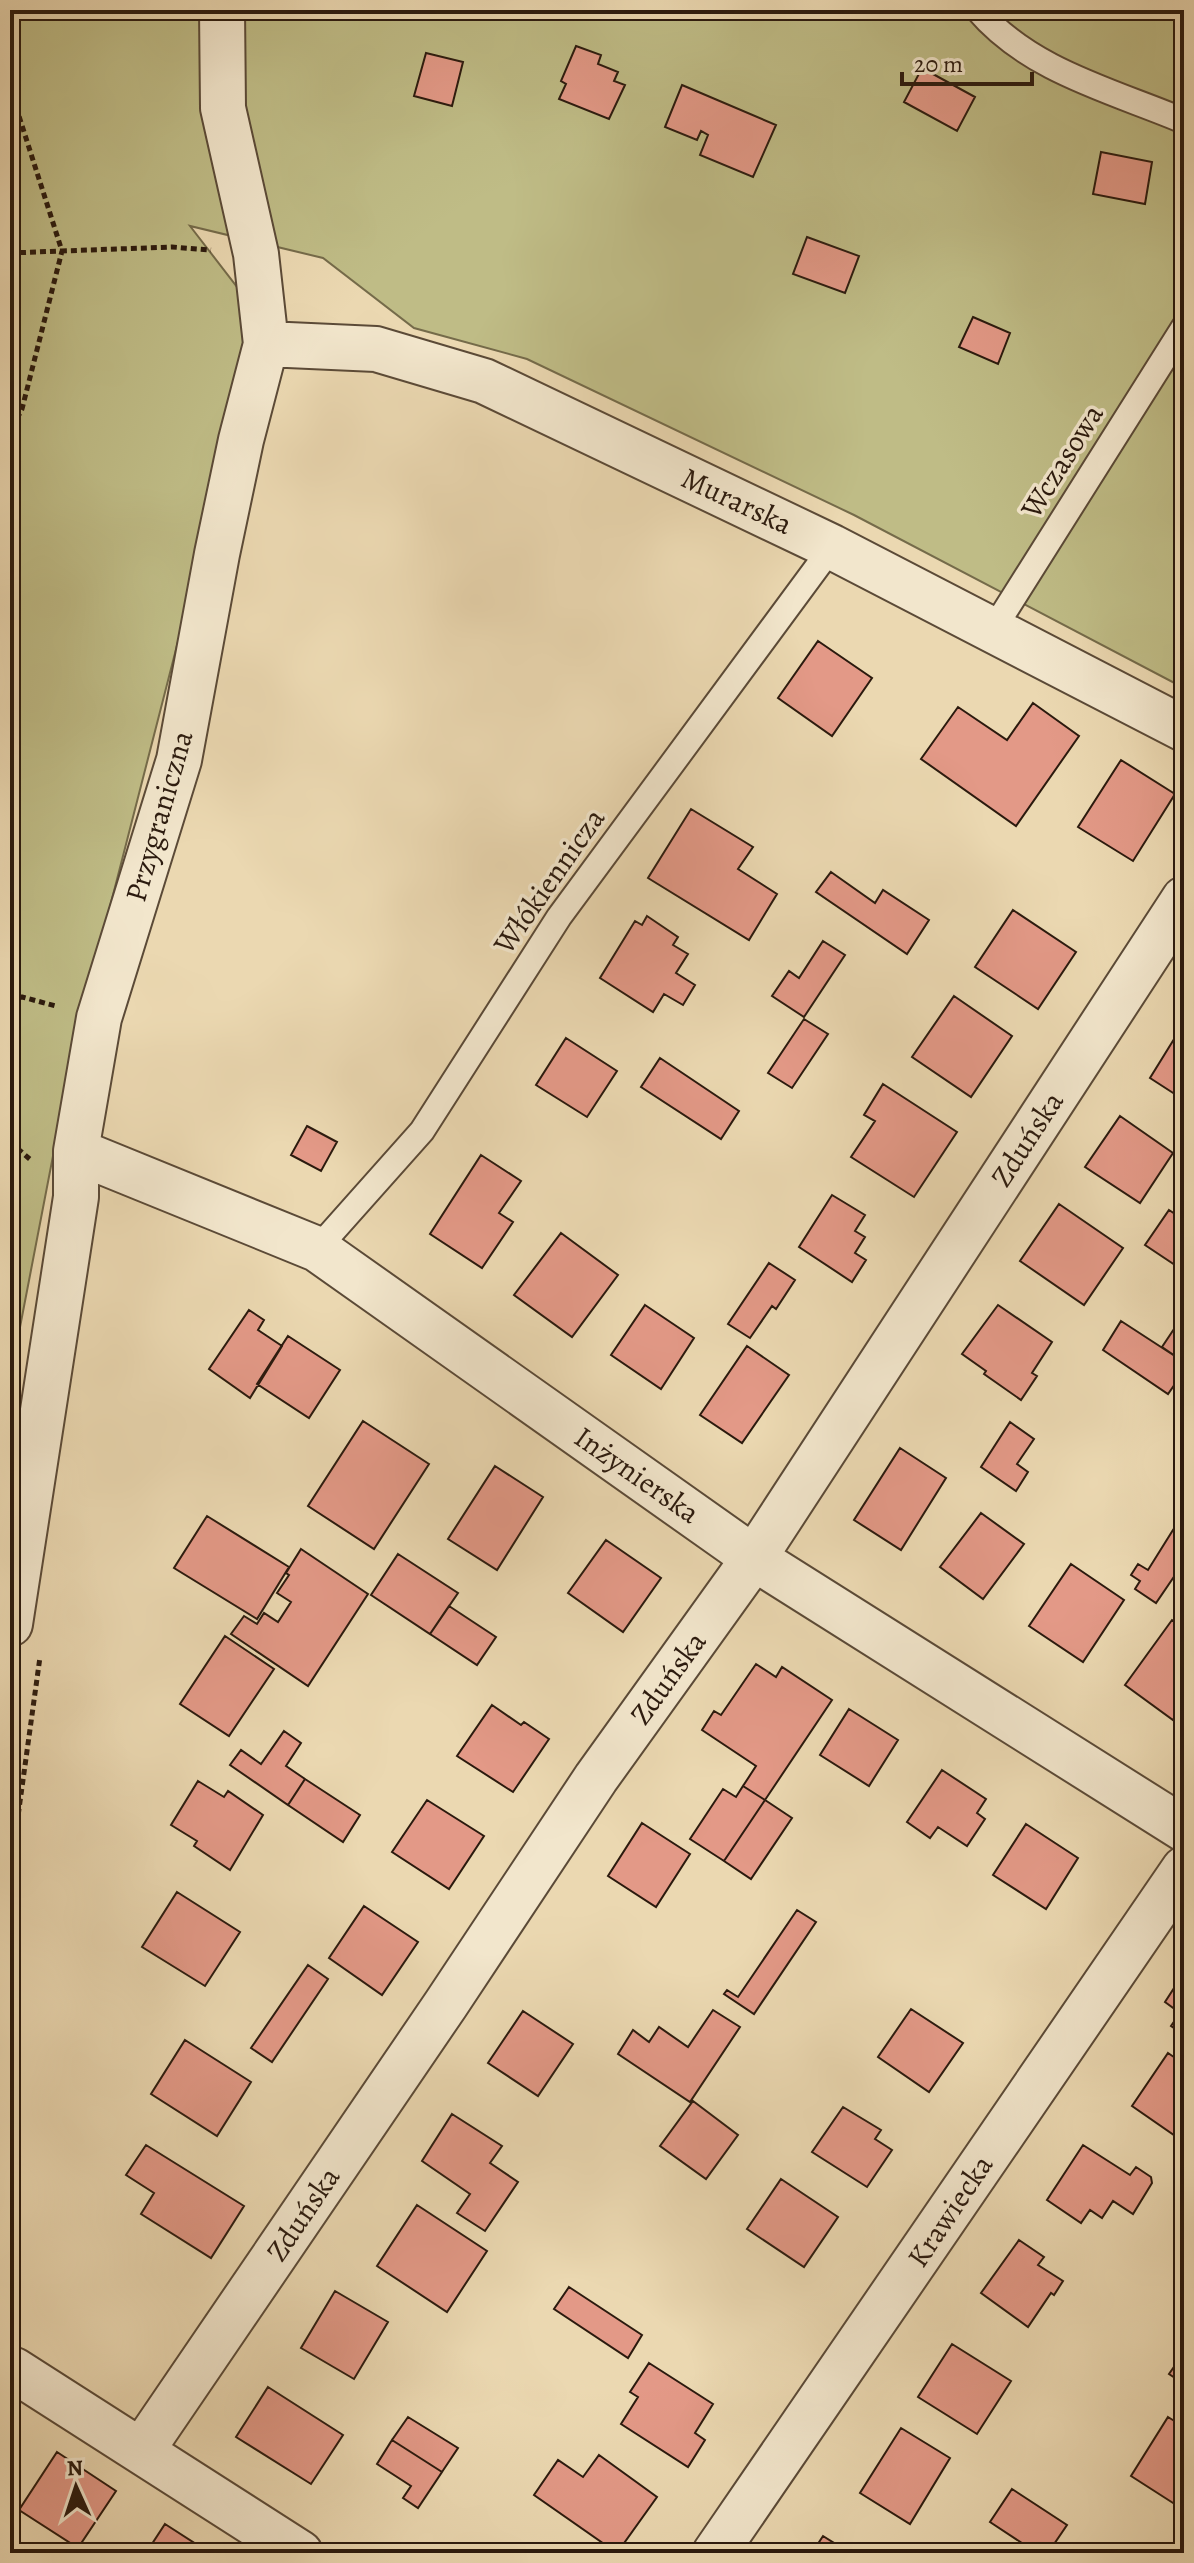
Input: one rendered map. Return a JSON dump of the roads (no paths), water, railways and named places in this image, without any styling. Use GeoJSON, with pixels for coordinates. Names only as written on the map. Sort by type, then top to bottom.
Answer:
{"type":"FeatureCollection","features":[{"type":"Feature","properties":{"kind":"street","name":"Przygraniczna"},"geometry":{"type":"LineString","coordinates":[[10,1624],[76,1197],[76,1151],[99,1018],[179,760],[217,554],[241,440],[266,344],[256,254],[223,108],[222,10]]}},
{"type":"Feature","properties":{"kind":"street","name":"Murarska"},"geometry":{"type":"LineString","coordinates":[[266,344],[376,349],[484,381],[832,547],[1184,729]]}},
{"type":"Feature","properties":{"kind":"street","name":"Zduńska"},"geometry":{"type":"LineString","coordinates":[[142,2450],[596,1778],[754,1558],[1184,899]]}},
{"type":"Feature","properties":{"kind":"street","name":"Inżynierska"},"geometry":{"type":"LineString","coordinates":[[76,1151],[317,1249],[754,1558],[1184,1829]]}},
{"type":"Feature","properties":{"kind":"street","name":"Krawiecka"},"geometry":{"type":"LineString","coordinates":[[715,2553],[1184,1869]]}},
{"type":"Feature","properties":{"kind":"street"},"geometry":{"type":"LineString","coordinates":[[10,2370],[142,2450],[300,2553]]}},
{"type":"Feature","properties":{"kind":"lane"},"geometry":{"type":"LineString","coordinates":[[978,10],[991,26],[1059,72],[1184,121]]}},
{"type":"Feature","properties":{"kind":"lane","name":"Wczasowa"},"geometry":{"type":"LineString","coordinates":[[993,630],[1184,327]]}},
{"type":"Feature","properties":{"kind":"lane","name":"Włókiennicza"},"geometry":{"type":"LineString","coordinates":[[317,1249],[422,1131],[559,917],[832,547]]}}]}
